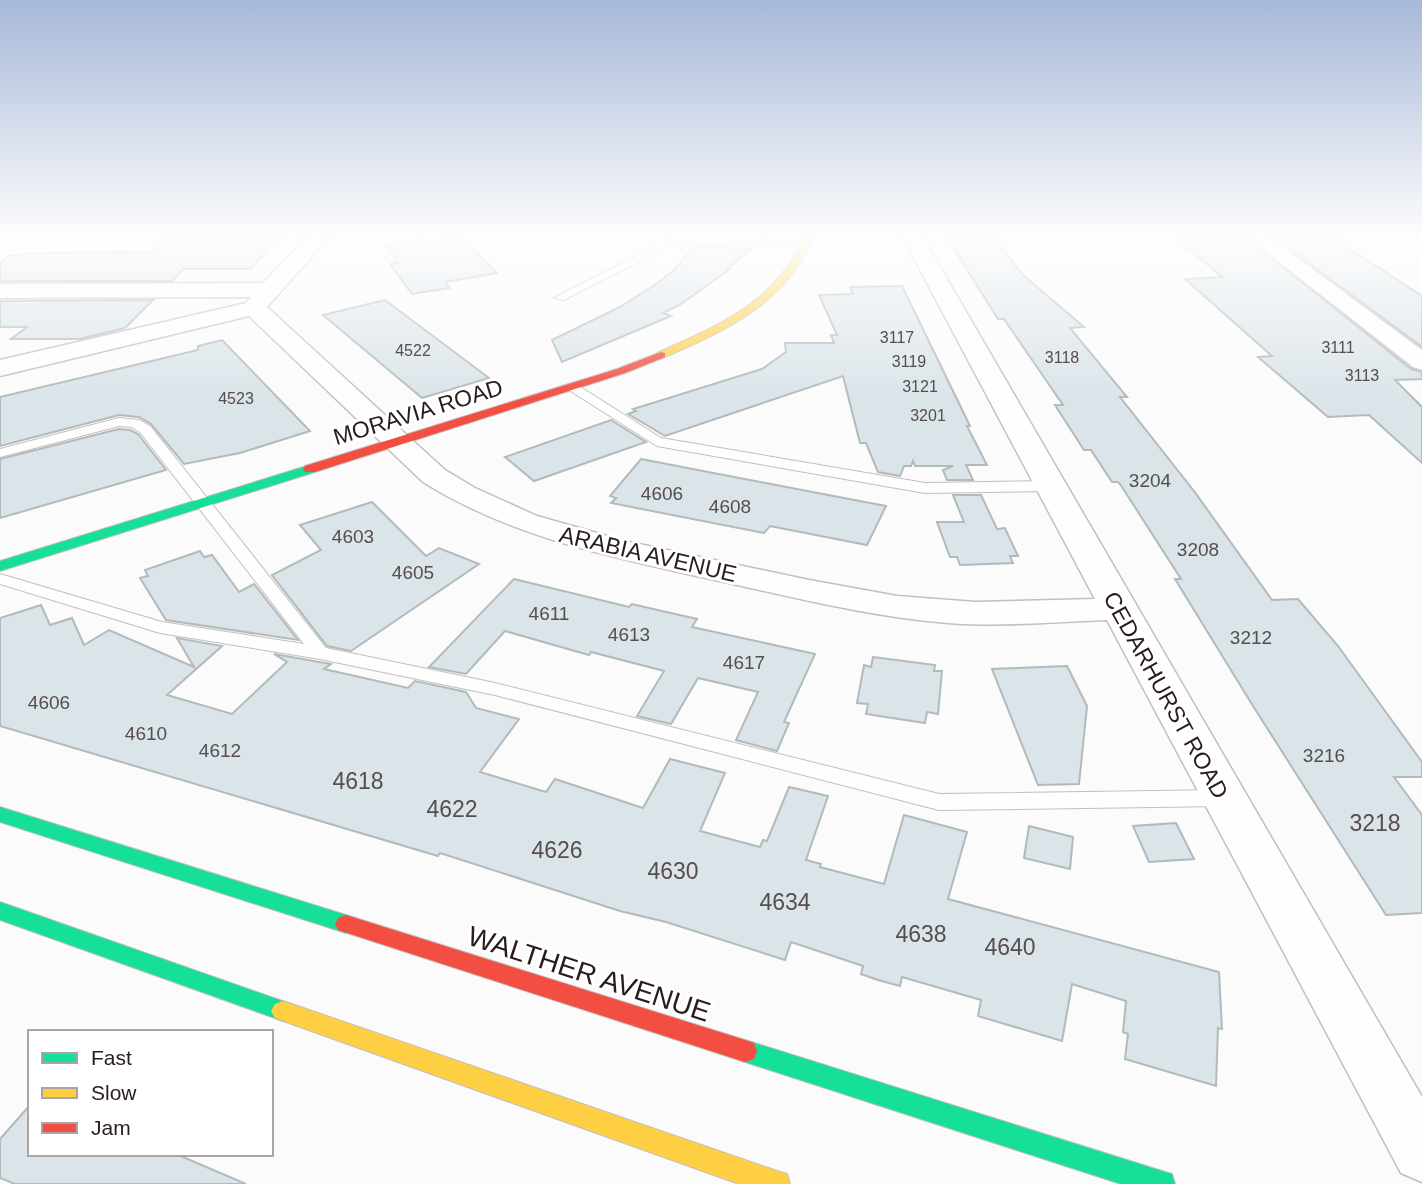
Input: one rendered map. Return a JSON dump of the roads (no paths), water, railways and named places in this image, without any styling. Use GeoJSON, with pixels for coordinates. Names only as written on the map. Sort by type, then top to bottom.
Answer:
{"type":"FeatureCollection","features":[{"type":"Feature","properties":{"kind":"main road","name":"MORAVIA ROAD"},"geometry":{"type":"LineString","coordinates":[[0,566],[574,387],[660,355],[728,321],[770,291]]}},
{"type":"Feature","properties":{"kind":"main road","name":"WALTHER AVENUE"},"geometry":{"type":"LineString","coordinates":[[0,814],[1162,1184]]}},
{"type":"Feature","properties":{"kind":"main road"},"geometry":{"type":"LineString","coordinates":[[0,911],[777,1184]]}},
{"type":"Feature","properties":{"kind":"street"},"geometry":{"type":"LineString","coordinates":[[8,291],[262,299]]}},
{"type":"Feature","properties":{"kind":"street"},"geometry":{"type":"LineString","coordinates":[[0,368],[262,299],[269,291]]}},
{"type":"Feature","properties":{"kind":"street","name":"CEDARHURST ROAD"},"geometry":{"type":"LineString","coordinates":[[942,291],[1422,1153]]}},
{"type":"Feature","properties":{"kind":"street"},"geometry":{"type":"LineString","coordinates":[[1329,291],[1422,362]]}},
{"type":"Feature","properties":{"kind":"street","name":"ARABIA AVENUE"},"geometry":{"type":"LineString","coordinates":[[262,299],[397,442],[434,476],[464,497],[541,530],[590,543],[867,602],[929,611],[992,614],[1118,609]]}},
{"type":"Feature","properties":{"kind":"lane"},"geometry":{"type":"LineString","coordinates":[[560,298],[573,291]]}},
{"type":"Feature","properties":{"kind":"lane"},"geometry":{"type":"LineString","coordinates":[[574,387],[657,442],[925,488],[1050,486]]}},
{"type":"Feature","properties":{"kind":"lane"},"geometry":{"type":"LineString","coordinates":[[0,453],[96,427],[134,423],[154,438],[320,653]]}},
{"type":"Feature","properties":{"kind":"lane"},"geometry":{"type":"LineString","coordinates":[[0,579],[160,627],[320,653],[495,689],[939,803],[1223,798]]}}]}
